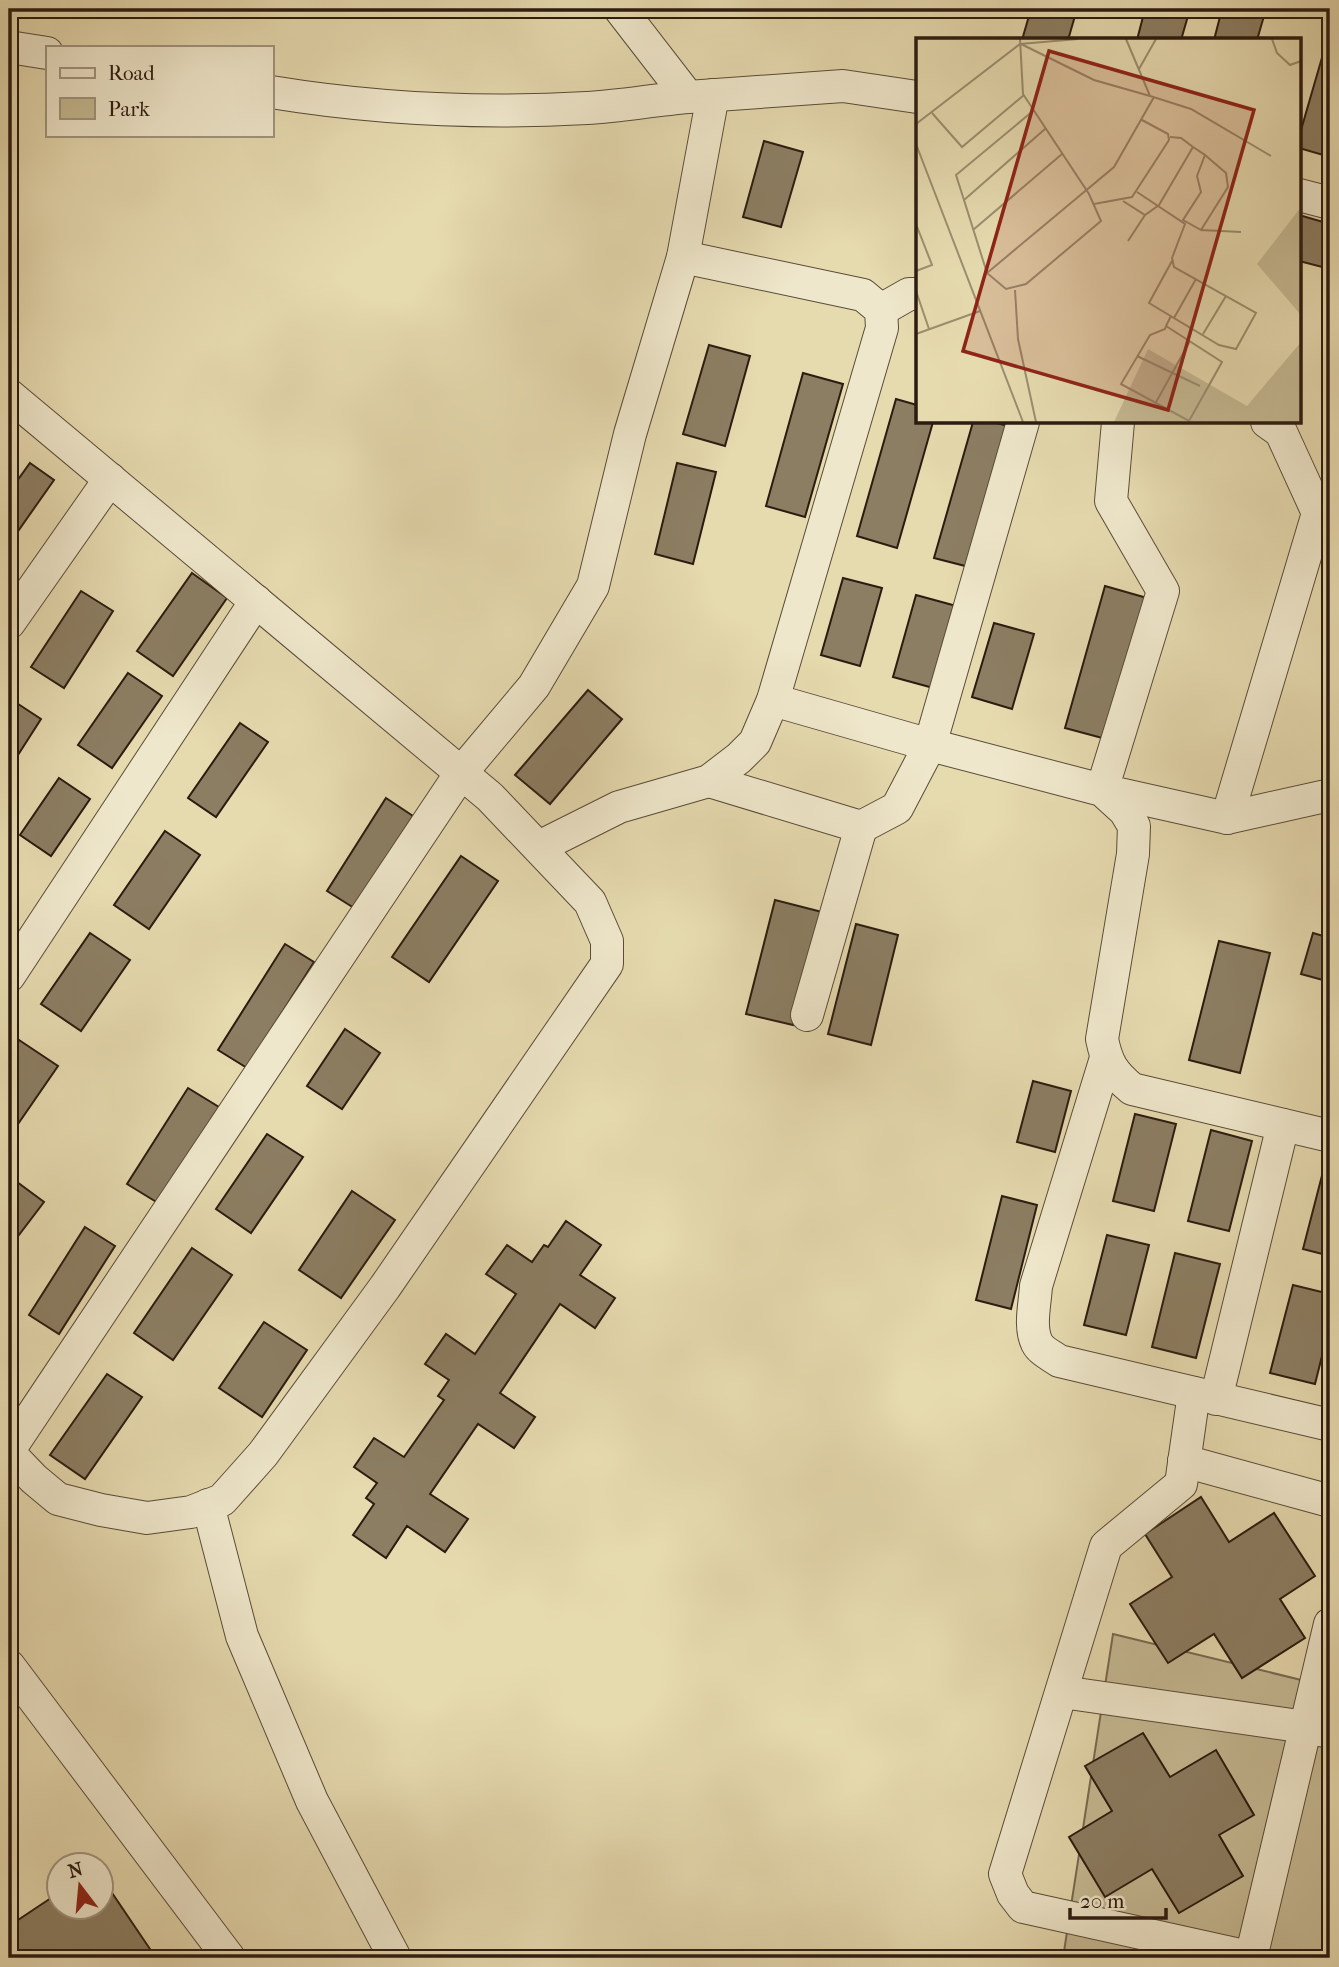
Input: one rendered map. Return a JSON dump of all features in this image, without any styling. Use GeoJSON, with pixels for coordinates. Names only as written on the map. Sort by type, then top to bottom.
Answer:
{"type":"FeatureCollection","features":[{"type":"Feature","properties":{"kind":"street"},"geometry":{"type":"LineString","coordinates":[[9,395],[256,601],[461,773],[490,797],[590,902],[607,941],[607,964],[393,1276],[263,1454],[222,1500],[191,1512],[147,1518],[58,1499],[34,1479],[9,1452],[461,773],[534,686],[593,586],[630,434],[683,257],[701,96],[620,9]]}},
{"type":"Feature","properties":{"kind":"street"},"geometry":{"type":"LineString","coordinates":[[9,47],[46,53]]}},
{"type":"Feature","properties":{"kind":"street"},"geometry":{"type":"LineString","coordinates":[[273,92],[318,100],[441,110],[587,108],[701,96],[843,86],[916,97]]}},
{"type":"Feature","properties":{"kind":"street"},"geometry":{"type":"LineString","coordinates":[[1300,195],[1330,203]]}},
{"type":"Feature","properties":{"kind":"street"},"geometry":{"type":"LineString","coordinates":[[683,257],[863,295],[881,310]]}},
{"type":"Feature","properties":{"kind":"street"},"geometry":{"type":"LineString","coordinates":[[881,310],[909,294],[916,295]]}},
{"type":"Feature","properties":{"kind":"street"},"geometry":{"type":"LineString","coordinates":[[538,847],[620,807],[709,781],[755,742],[773,700],[881,328],[881,310]]}},
{"type":"Feature","properties":{"kind":"street"},"geometry":{"type":"LineString","coordinates":[[709,781],[861,827],[897,808],[930,745],[1022,424]]}},
{"type":"Feature","properties":{"kind":"street"},"geometry":{"type":"LineString","coordinates":[[1102,790],[1163,590],[1111,501],[1118,424]]}},
{"type":"Feature","properties":{"kind":"street"},"geometry":{"type":"LineString","coordinates":[[1227,818],[1318,513],[1281,432],[1270,424]]}},
{"type":"Feature","properties":{"kind":"street"},"geometry":{"type":"LineString","coordinates":[[9,624],[110,479]]}},
{"type":"Feature","properties":{"kind":"street"},"geometry":{"type":"LineString","coordinates":[[9,976],[256,601]]}},
{"type":"Feature","properties":{"kind":"street"},"geometry":{"type":"LineString","coordinates":[[773,700],[1102,790],[1227,818],[1330,794]]}},
{"type":"Feature","properties":{"kind":"street"},"geometry":{"type":"LineString","coordinates":[[1102,790],[1125,811],[1134,826],[1133,854],[1102,1039],[1106,1058],[1116,1075],[1132,1089],[1330,1136]]}},
{"type":"Feature","properties":{"kind":"street"},"geometry":{"type":"LineString","coordinates":[[807,1015],[861,827]]}},
{"type":"Feature","properties":{"kind":"street"},"geometry":{"type":"LineString","coordinates":[[1106,1058],[1036,1286],[1033,1324],[1037,1343],[1042,1350],[1059,1361],[1330,1426]]}},
{"type":"Feature","properties":{"kind":"street"},"geometry":{"type":"LineString","coordinates":[[1283,1125],[1184,1461],[1181,1484],[1106,1546],[1005,1874],[1013,1894],[1023,1907],[1253,1958],[1318,1730],[1330,1624]]}},
{"type":"Feature","properties":{"kind":"street"},"geometry":{"type":"LineString","coordinates":[[1184,1461],[1330,1501]]}},
{"type":"Feature","properties":{"kind":"street"},"geometry":{"type":"LineString","coordinates":[[208,1505],[242,1636],[312,1801],[395,1958]]}},
{"type":"Feature","properties":{"kind":"street"},"geometry":{"type":"LineString","coordinates":[[9,1666],[19,1702],[229,1958]]}},
{"type":"Feature","properties":{"kind":"street"},"geometry":{"type":"LineString","coordinates":[[1062,1692],[1318,1730]]}},
{"type":"Feature","properties":{"kind":"green space"},"geometry":{"type":"Polygon","coordinates":[[[1113,1634],[1330,1687],[1330,1958],[1063,1958],[1113,1634]]]}},
{"type":"Feature","properties":{"kind":"building"},"geometry":{"type":"Polygon","coordinates":[[[1031,9],[1077,9],[1069,38],[1023,38],[1031,9]]]}},
{"type":"Feature","properties":{"kind":"building"},"geometry":{"type":"Polygon","coordinates":[[[1145,9],[1190,9],[1182,38],[1138,38],[1145,9]]]}},
{"type":"Feature","properties":{"kind":"building"},"geometry":{"type":"Polygon","coordinates":[[[1222,9],[1266,9],[1258,38],[1215,38],[1222,9]]]}},
{"type":"Feature","properties":{"kind":"building"},"geometry":{"type":"Polygon","coordinates":[[[1330,30],[1330,157],[1300,148],[1300,134],[1330,30]]]}},
{"type":"Feature","properties":{"kind":"building"},"geometry":{"type":"Polygon","coordinates":[[[764,141],[803,152],[781,227],[743,217],[764,141]]]}},
{"type":"Feature","properties":{"kind":"building"},"geometry":{"type":"Polygon","coordinates":[[[1300,215],[1330,224],[1330,269],[1300,261],[1300,215]]]}},
{"type":"Feature","properties":{"kind":"building"},"geometry":{"type":"Polygon","coordinates":[[[709,345],[750,356],[725,446],[683,434],[709,345]]]}},
{"type":"Feature","properties":{"kind":"building"},"geometry":{"type":"Polygon","coordinates":[[[803,373],[843,384],[805,517],[766,506],[803,373]]]}},
{"type":"Feature","properties":{"kind":"building"},"geometry":{"type":"Polygon","coordinates":[[[896,399],[916,405],[916,424],[932,424],[897,548],[857,536],[896,399]]]}},
{"type":"Feature","properties":{"kind":"building"},"geometry":{"type":"Polygon","coordinates":[[[972,424],[1013,427],[973,568],[934,558],[972,424]]]}},
{"type":"Feature","properties":{"kind":"building"},"geometry":{"type":"Polygon","coordinates":[[[30,463],[54,480],[9,544],[9,492],[30,463]]]}},
{"type":"Feature","properties":{"kind":"building"},"geometry":{"type":"Polygon","coordinates":[[[677,463],[716,472],[693,564],[655,554],[677,463]]]}},
{"type":"Feature","properties":{"kind":"building"},"geometry":{"type":"Polygon","coordinates":[[[192,573],[227,598],[173,676],[137,651],[192,573]]]}},
{"type":"Feature","properties":{"kind":"building"},"geometry":{"type":"Polygon","coordinates":[[[843,578],[882,588],[860,666],[821,655],[843,578]]]}},
{"type":"Feature","properties":{"kind":"building"},"geometry":{"type":"Polygon","coordinates":[[[1105,586],[1147,598],[1106,739],[1065,728],[1105,586]]]}},
{"type":"Feature","properties":{"kind":"building"},"geometry":{"type":"Polygon","coordinates":[[[81,591],[113,611],[64,688],[31,667],[81,591]]]}},
{"type":"Feature","properties":{"kind":"building"},"geometry":{"type":"Polygon","coordinates":[[[916,595],[960,607],[937,689],[893,677],[916,595]]]}},
{"type":"Feature","properties":{"kind":"building"},"geometry":{"type":"Polygon","coordinates":[[[994,623],[1034,634],[1012,709],[972,697],[994,623]]]}},
{"type":"Feature","properties":{"kind":"building"},"geometry":{"type":"Polygon","coordinates":[[[128,673],[162,696],[112,768],[78,745],[128,673]]]}},
{"type":"Feature","properties":{"kind":"building"},"geometry":{"type":"Polygon","coordinates":[[[588,690],[622,719],[550,804],[515,775],[588,690]]]}},
{"type":"Feature","properties":{"kind":"building"},"geometry":{"type":"Polygon","coordinates":[[[9,698],[41,719],[9,769],[9,698]]]}},
{"type":"Feature","properties":{"kind":"building"},"geometry":{"type":"Polygon","coordinates":[[[240,723],[268,742],[216,817],[188,798],[240,723]]]}},
{"type":"Feature","properties":{"kind":"building"},"geometry":{"type":"Polygon","coordinates":[[[59,778],[90,799],[51,856],[20,835],[59,778]]]}},
{"type":"Feature","properties":{"kind":"building"},"geometry":{"type":"Polygon","coordinates":[[[386,798],[413,816],[354,908],[327,891],[386,798]]]}},
{"type":"Feature","properties":{"kind":"building"},"geometry":{"type":"Polygon","coordinates":[[[165,831],[200,855],[149,929],[114,905],[165,831]]]}},
{"type":"Feature","properties":{"kind":"building"},"geometry":{"type":"Polygon","coordinates":[[[461,856],[498,881],[429,982],[392,957],[461,856]]]}},
{"type":"Feature","properties":{"kind":"building"},"geometry":{"type":"Polygon","coordinates":[[[775,900],[822,912],[793,1025],[746,1014],[775,900]]]}},
{"type":"Feature","properties":{"kind":"building"},"geometry":{"type":"Polygon","coordinates":[[[856,924],[898,935],[871,1045],[828,1034],[856,924]]]}},
{"type":"Feature","properties":{"kind":"building"},"geometry":{"type":"Polygon","coordinates":[[[90,933],[130,960],[81,1031],[41,1004],[90,933]]]}},
{"type":"Feature","properties":{"kind":"building"},"geometry":{"type":"Polygon","coordinates":[[[1313,933],[1330,938],[1330,982],[1301,974],[1313,933]]]}},
{"type":"Feature","properties":{"kind":"building"},"geometry":{"type":"Polygon","coordinates":[[[1219,941],[1270,953],[1240,1073],[1189,1060],[1219,941]]]}},
{"type":"Feature","properties":{"kind":"building"},"geometry":{"type":"Polygon","coordinates":[[[285,944],[314,962],[247,1068],[218,1050],[285,944]]]}},
{"type":"Feature","properties":{"kind":"building"},"geometry":{"type":"Polygon","coordinates":[[[345,1029],[380,1053],[342,1109],[307,1086],[345,1029]]]}},
{"type":"Feature","properties":{"kind":"building"},"geometry":{"type":"Polygon","coordinates":[[[19,1040],[58,1066],[9,1137],[9,1055],[19,1040]]]}},
{"type":"Feature","properties":{"kind":"building"},"geometry":{"type":"Polygon","coordinates":[[[1033,1081],[1071,1091],[1055,1152],[1017,1142],[1033,1081]]]}},
{"type":"Feature","properties":{"kind":"building"},"geometry":{"type":"Polygon","coordinates":[[[188,1088],[219,1107],[158,1203],[127,1184],[188,1088]]]}},
{"type":"Feature","properties":{"kind":"building"},"geometry":{"type":"Polygon","coordinates":[[[1135,1114],[1176,1124],[1154,1211],[1113,1201],[1135,1114]]]}},
{"type":"Feature","properties":{"kind":"building"},"geometry":{"type":"Polygon","coordinates":[[[1211,1130],[1252,1141],[1229,1231],[1188,1221],[1211,1130]]]}},
{"type":"Feature","properties":{"kind":"building"},"geometry":{"type":"Polygon","coordinates":[[[267,1134],[303,1157],[251,1233],[216,1209],[267,1134]]]}},
{"type":"Feature","properties":{"kind":"building"},"geometry":{"type":"Polygon","coordinates":[[[1326,1160],[1330,1161],[1330,1256],[1303,1249],[1326,1160]]]}},
{"type":"Feature","properties":{"kind":"building"},"geometry":{"type":"Polygon","coordinates":[[[9,1176],[44,1202],[9,1248],[9,1176]]]}},
{"type":"Feature","properties":{"kind":"building"},"geometry":{"type":"Polygon","coordinates":[[[352,1191],[395,1220],[341,1298],[299,1270],[352,1191]]]}},
{"type":"Feature","properties":{"kind":"building"},"geometry":{"type":"Polygon","coordinates":[[[1002,1196],[1037,1205],[1011,1309],[976,1300],[1002,1196]]]}},
{"type":"Feature","properties":{"kind":"building"},"geometry":{"type":"Polygon","coordinates":[[[566,1221],[601,1245],[580,1275],[615,1298],[595,1328],[560,1304],[500,1393],[535,1417],[514,1448],[478,1424],[430,1494],[468,1519],[445,1552],[407,1526],[386,1558],[353,1535],[374,1504],[366,1498],[377,1483],[354,1467],[374,1438],[404,1457],[444,1400],[438,1396],[449,1380],[425,1364],[446,1334],[475,1354],[516,1294],[486,1274],[507,1245],[532,1262],[544,1245],[548,1247],[566,1221]]]}},
{"type":"Feature","properties":{"kind":"building"},"geometry":{"type":"Polygon","coordinates":[[[85,1227],[115,1246],[59,1334],[29,1315],[85,1227]]]}},
{"type":"Feature","properties":{"kind":"building"},"geometry":{"type":"Polygon","coordinates":[[[1107,1235],[1149,1245],[1126,1335],[1084,1325],[1107,1235]]]}},
{"type":"Feature","properties":{"kind":"building"},"geometry":{"type":"Polygon","coordinates":[[[192,1248],[232,1275],[173,1360],[134,1333],[192,1248]]]}},
{"type":"Feature","properties":{"kind":"building"},"geometry":{"type":"Polygon","coordinates":[[[1175,1253],[1220,1264],[1196,1358],[1152,1347],[1175,1253]]]}},
{"type":"Feature","properties":{"kind":"building"},"geometry":{"type":"Polygon","coordinates":[[[1293,1285],[1330,1294],[1330,1324],[1315,1384],[1270,1373],[1293,1285]]]}},
{"type":"Feature","properties":{"kind":"building"},"geometry":{"type":"Polygon","coordinates":[[[264,1322],[307,1350],[262,1417],[219,1388],[264,1322]]]}},
{"type":"Feature","properties":{"kind":"building"},"geometry":{"type":"Polygon","coordinates":[[[107,1374],[142,1397],[85,1479],[50,1455],[107,1374]]]}},
{"type":"Feature","properties":{"kind":"building"},"geometry":{"type":"Polygon","coordinates":[[[1201,1497],[1229,1542],[1274,1513],[1315,1576],[1280,1599],[1305,1638],[1242,1678],[1214,1634],[1168,1663],[1130,1604],[1172,1577],[1145,1534],[1201,1497]]]}},
{"type":"Feature","properties":{"kind":"building"},"geometry":{"type":"Polygon","coordinates":[[[1143,1733],[1170,1777],[1216,1750],[1254,1815],[1219,1835],[1243,1876],[1179,1913],[1152,1869],[1105,1897],[1069,1837],[1112,1811],[1085,1766],[1143,1733]]]}},
{"type":"Feature","properties":{"kind":"building"},"geometry":{"type":"Polygon","coordinates":[[[116,1899],[156,1958],[9,1958],[9,1926],[46,1901],[46,1922],[116,1922],[116,1899]]]}}]}
